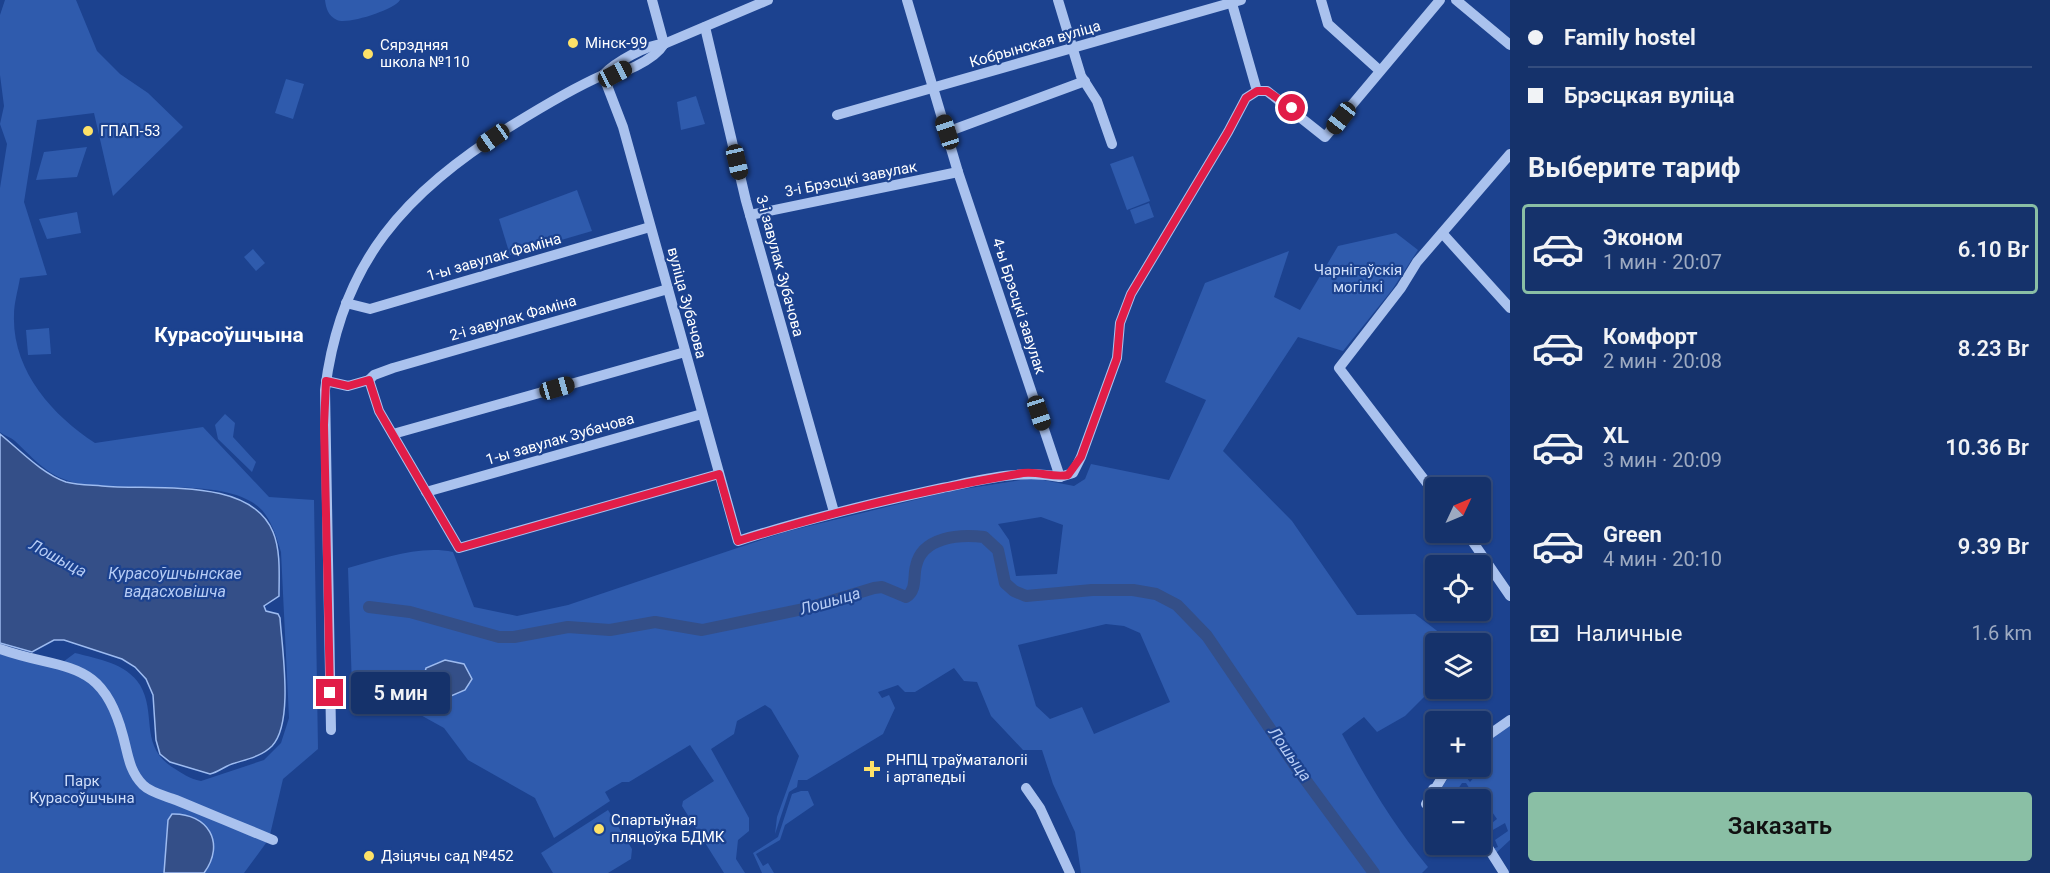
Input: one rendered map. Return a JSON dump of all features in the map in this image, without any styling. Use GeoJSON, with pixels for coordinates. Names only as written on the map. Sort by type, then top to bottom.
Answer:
{"type":"FeatureCollection","features":[{"type":"Feature","properties":{"kind":"street"},"geometry":{"type":"LineString","coordinates":[[652,0],[664,44]]}},
{"type":"Feature","properties":{"kind":"street"},"geometry":{"type":"LineString","coordinates":[[332,730],[324,425],[326,381],[346,303],[367,259],[393,221],[434,181],[502,132],[603,75],[615,74],[656,53],[664,44],[768,0]]}},
{"type":"Feature","properties":{"kind":"street","name":"4-ы Брэсцкі завулак"},"geometry":{"type":"LineString","coordinates":[[907,0],[958,172],[1060,477]]}},
{"type":"Feature","properties":{"kind":"street"},"geometry":{"type":"LineString","coordinates":[[1058,0],[1071,48],[1085,81],[1097,101],[1112,144]]}},
{"type":"Feature","properties":{"kind":"street"},"geometry":{"type":"LineString","coordinates":[[1321,0],[1328,24],[1379,70]]}},
{"type":"Feature","properties":{"kind":"street"},"geometry":{"type":"LineString","coordinates":[[834,512],[1035,472],[1060,477],[1073,473],[1117,358],[1120,323],[1141,274],[1228,132],[1246,98],[1257,91],[1267,91],[1325,138],[1379,70],[1440,0]]}},
{"type":"Feature","properties":{"kind":"street"},"geometry":{"type":"LineString","coordinates":[[1456,0],[1510,45]]}},
{"type":"Feature","properties":{"kind":"street"},"geometry":{"type":"LineString","coordinates":[[1235,1],[1257,91]]}},
{"type":"Feature","properties":{"kind":"street","name":"Кобрынская вуліца"},"geometry":{"type":"LineString","coordinates":[[837,115],[933,90],[1235,1]]}},
{"type":"Feature","properties":{"kind":"street","name":"3-і завулак Зубачова"},"geometry":{"type":"LineString","coordinates":[[705,27],[750,215],[834,512]]}},
{"type":"Feature","properties":{"kind":"street","name":"вуліца Зубачова"},"geometry":{"type":"LineString","coordinates":[[603,75],[622,127],[738,541],[834,512]]}},
{"type":"Feature","properties":{"kind":"street"},"geometry":{"type":"LineString","coordinates":[[947,132],[1085,81]]}},
{"type":"Feature","properties":{"kind":"street"},"geometry":{"type":"LineString","coordinates":[[1425,481],[1339,368],[1362,335],[1401,288],[1421,257],[1510,154]]}},
{"type":"Feature","properties":{"kind":"street","name":"3-і Брэсцкі завулак"},"geometry":{"type":"LineString","coordinates":[[750,215],[958,172]]}},
{"type":"Feature","properties":{"kind":"street","name":"1-ы завулак Фаміна"},"geometry":{"type":"LineString","coordinates":[[346,303],[370,309],[650,227]]}},
{"type":"Feature","properties":{"kind":"street"},"geometry":{"type":"LineString","coordinates":[[1443,234],[1510,308]]}},
{"type":"Feature","properties":{"kind":"street","name":"2-і завулак Фаміна"},"geometry":{"type":"LineString","coordinates":[[326,381],[348,386],[369,380],[374,375],[393,368],[668,289]]}},
{"type":"Feature","properties":{"kind":"street"},"geometry":{"type":"LineString","coordinates":[[393,434],[685,352]]}},
{"type":"Feature","properties":{"kind":"street"},"geometry":{"type":"LineString","coordinates":[[369,380],[372,396],[459,548],[719,474]]}},
{"type":"Feature","properties":{"kind":"street","name":"1-ы завулак Зубачова"},"geometry":{"type":"LineString","coordinates":[[426,492],[702,414]]}},
{"type":"Feature","properties":{"kind":"street"},"geometry":{"type":"LineString","coordinates":[[1474,543],[1510,596]]}},
{"type":"Feature","properties":{"kind":"street"},"geometry":{"type":"LineString","coordinates":[[0,649],[72,668],[102,686],[114,707],[130,765],[145,787],[273,840]]}},
{"type":"Feature","properties":{"kind":"street"},"geometry":{"type":"LineString","coordinates":[[1491,733],[1510,720]]}},
{"type":"Feature","properties":{"kind":"street"},"geometry":{"type":"LineString","coordinates":[[1433,789],[1441,777]]}},
{"type":"Feature","properties":{"kind":"street"},"geometry":{"type":"LineString","coordinates":[[1026,788],[1040,808],[1070,873]]}},
{"type":"Feature","properties":{"kind":"street"},"geometry":{"type":"LineString","coordinates":[[1491,852],[1504,873]]}},
{"type":"Feature","properties":{"kind":"green space","name":"Парк Курасоўшчына"},"geometry":{"type":"Polygon","coordinates":[[[5,0],[76,0],[97,51],[120,74],[148,93],[183,127],[113,196],[94,113],[37,120],[24,202],[47,275],[20,278],[15,301],[15,335],[27,372],[50,405],[79,432],[95,443],[203,427],[269,497],[314,500],[318,749],[283,779],[269,839],[244,873],[0,873],[0,654],[55,668],[75,653],[111,663],[127,672],[140,685],[145,696],[155,749],[172,767],[186,776],[201,781],[264,760],[281,743],[289,718],[281,552],[273,527],[265,514],[250,501],[228,493],[172,487],[87,485],[66,480],[45,468],[13,440],[0,432],[0,188],[7,144],[0,124],[4,106],[0,75],[0,15],[5,0]]]}},
{"type":"Feature","properties":{"kind":"green space"},"geometry":{"type":"Polygon","coordinates":[[[325,0],[400,0],[380,12],[360,19],[342,21],[330,14],[325,0]]]}},
{"type":"Feature","properties":{"kind":"green space"},"geometry":{"type":"Polygon","coordinates":[[[286,79],[304,84],[293,119],[275,113],[286,79]]]}},
{"type":"Feature","properties":{"kind":"green space"},"geometry":{"type":"Polygon","coordinates":[[[696,96],[705,124],[681,130],[677,102],[696,96]]]}},
{"type":"Feature","properties":{"kind":"green space"},"geometry":{"type":"Polygon","coordinates":[[[87,147],[77,177],[36,180],[44,152],[87,147]]]}},
{"type":"Feature","properties":{"kind":"green space"},"geometry":{"type":"Polygon","coordinates":[[[1133,156],[1150,201],[1127,210],[1110,164],[1133,156]]]}},
{"type":"Feature","properties":{"kind":"green space"},"geometry":{"type":"Polygon","coordinates":[[[577,190],[592,231],[510,255],[499,219],[577,190]]]}},
{"type":"Feature","properties":{"kind":"green space"},"geometry":{"type":"Polygon","coordinates":[[[1149,203],[1154,217],[1135,224],[1130,210],[1149,203]]]}},
{"type":"Feature","properties":{"kind":"green space"},"geometry":{"type":"Polygon","coordinates":[[[77,212],[81,233],[47,239],[39,219],[77,212]]]}},
{"type":"Feature","properties":{"kind":"green space","name":"Чарнігаўскія могілкі"},"geometry":{"type":"Polygon","coordinates":[[[1396,233],[1418,250],[1392,290],[1343,351],[1298,337],[1223,451],[1292,521],[1357,615],[1415,614],[1440,633],[1425,633],[1425,696],[1405,716],[1377,732],[1364,717],[1342,734],[1382,803],[1428,867],[1422,873],[1081,873],[1075,832],[1053,784],[1042,750],[1023,750],[991,716],[977,682],[964,681],[954,668],[915,692],[905,692],[898,685],[878,692],[882,698],[889,695],[895,708],[883,734],[807,780],[798,780],[797,787],[789,792],[775,834],[777,817],[799,756],[771,709],[765,705],[737,721],[734,734],[711,749],[749,818],[749,831],[738,840],[736,859],[745,873],[724,873],[682,806],[683,801],[714,781],[690,745],[629,782],[622,782],[605,792],[610,801],[554,838],[535,798],[468,760],[444,728],[408,708],[352,687],[348,568],[387,557],[427,550],[453,552],[474,607],[517,616],[568,605],[785,532],[951,491],[1033,478],[1074,486],[1085,479],[1091,464],[1169,480],[1206,400],[1165,382],[1205,283],[1289,251],[1274,297],[1300,310],[1338,246],[1396,233]],[[1041,517],[998,524],[1009,540],[1016,576],[1057,574],[1063,525],[1041,517]],[[1106,624],[1018,645],[1036,706],[1050,719],[1082,707],[1094,734],[1170,702],[1140,633],[1124,626],[1106,624]]]}},
{"type":"Feature","properties":{"kind":"green space"},"geometry":{"type":"Polygon","coordinates":[[[253,249],[265,263],[256,271],[244,257],[253,249]]]}},
{"type":"Feature","properties":{"kind":"green space"},"geometry":{"type":"Polygon","coordinates":[[[49,328],[51,354],[28,355],[26,330],[49,328]]]}},
{"type":"Feature","properties":{"kind":"green space"},"geometry":{"type":"Polygon","coordinates":[[[225,414],[235,423],[233,437],[256,462],[252,472],[218,439],[215,425],[225,414]]]}},
{"type":"Feature","properties":{"kind":"green space"},"geometry":{"type":"Polygon","coordinates":[[[1510,723],[1510,840],[1496,853],[1492,849],[1498,847],[1495,840],[1508,831],[1505,823],[1491,831],[1491,824],[1497,819],[1491,810],[1491,789],[1470,789],[1466,783],[1462,783],[1458,789],[1441,789],[1449,777],[1466,777],[1470,782],[1474,777],[1491,777],[1491,737],[1510,723]]]}},
{"type":"Feature","properties":{"kind":"green space"},"geometry":{"type":"Polygon","coordinates":[[[808,791],[814,805],[785,825],[780,840],[756,854],[763,866],[768,863],[774,873],[762,873],[753,853],[778,837],[792,794],[808,791]]]}},
{"type":"Feature","properties":{"kind":"green space","name":"Спартыўная пляцоўка БДМК"},"geometry":{"type":"Polygon","coordinates":[[[608,810],[632,849],[631,859],[608,873],[553,873],[541,853],[608,810]]]}},
{"type":"Feature","properties":{"kind":"water","name":"Курасоўшчынскае вадасховішча"},"geometry":{"type":"Polygon","coordinates":[[[0,434],[39,467],[66,482],[102,486],[198,490],[222,494],[244,502],[261,514],[273,532],[277,547],[279,596],[264,606],[266,611],[278,614],[280,618],[285,685],[283,721],[279,735],[272,746],[255,757],[210,774],[170,762],[160,754],[156,740],[153,695],[146,679],[135,667],[122,659],[64,640],[54,640],[32,652],[0,643],[0,434]]]}},
{"type":"Feature","properties":{"kind":"water"},"geometry":{"type":"Polygon","coordinates":[[[445,660],[464,664],[472,679],[465,690],[444,699],[432,694],[423,680],[426,668],[445,660]]]}},
{"type":"Feature","properties":{"kind":"water"},"geometry":{"type":"Polygon","coordinates":[[[172,814],[195,819],[204,824],[210,832],[213,851],[204,873],[164,873],[168,820],[172,814]]]}},
{"type":"Feature","properties":{"kind":"waterway","name":"Лошыца"},"geometry":{"type":"LineString","coordinates":[[369,607],[410,612],[499,637],[514,637],[568,627],[610,630],[655,622],[702,630],[808,608],[874,588],[882,587],[906,597],[912,591],[916,566],[926,549],[934,543],[953,537],[984,537],[998,550],[1005,583],[1014,591],[1026,596],[1092,590],[1133,590],[1156,594],[1177,605],[1207,636],[1296,767],[1374,873]]}},
{"type":"Feature","properties":{"kind":"place","name":"Мінск-99"},"geometry":{"type":"Point","coordinates":[573,43]}},
{"type":"Feature","properties":{"kind":"place","name":"Сярэдняя школа №110"},"geometry":{"type":"Point","coordinates":[368,54]}},
{"type":"Feature","properties":{"kind":"place","name":"ГПАП-53"},"geometry":{"type":"Point","coordinates":[88,131]}},
{"type":"Feature","properties":{"kind":"place","name":"РНПЦ траўматалогіі і артапедыі"},"geometry":{"type":"Point","coordinates":[872,769]}},
{"type":"Feature","properties":{"kind":"place","name":"Спартыўная пляцоўка БДМК"},"geometry":{"type":"Point","coordinates":[599,829]}},
{"type":"Feature","properties":{"kind":"place","name":"Дзіцячы сад №452"},"geometry":{"type":"Point","coordinates":[369,856]}},
{"type":"Feature","properties":{"kind":"district","name":"Курасоўшчына"},"geometry":{"type":"Point","coordinates":[229,335]}},
{"type":"Feature","properties":{"kind":"route"},"geometry":{"type":"LineString","coordinates":[[330,693],[324,425],[326,381],[348,386],[369,380],[372,396],[379,411],[459,548],[719,474],[738,541],[834,512],[970,483],[1035,472],[1060,477],[1068,475],[1073,473],[1081,457],[1117,358],[1120,323],[1131,294],[1246,98],[1257,91],[1267,91],[1292,108]]}}]}
